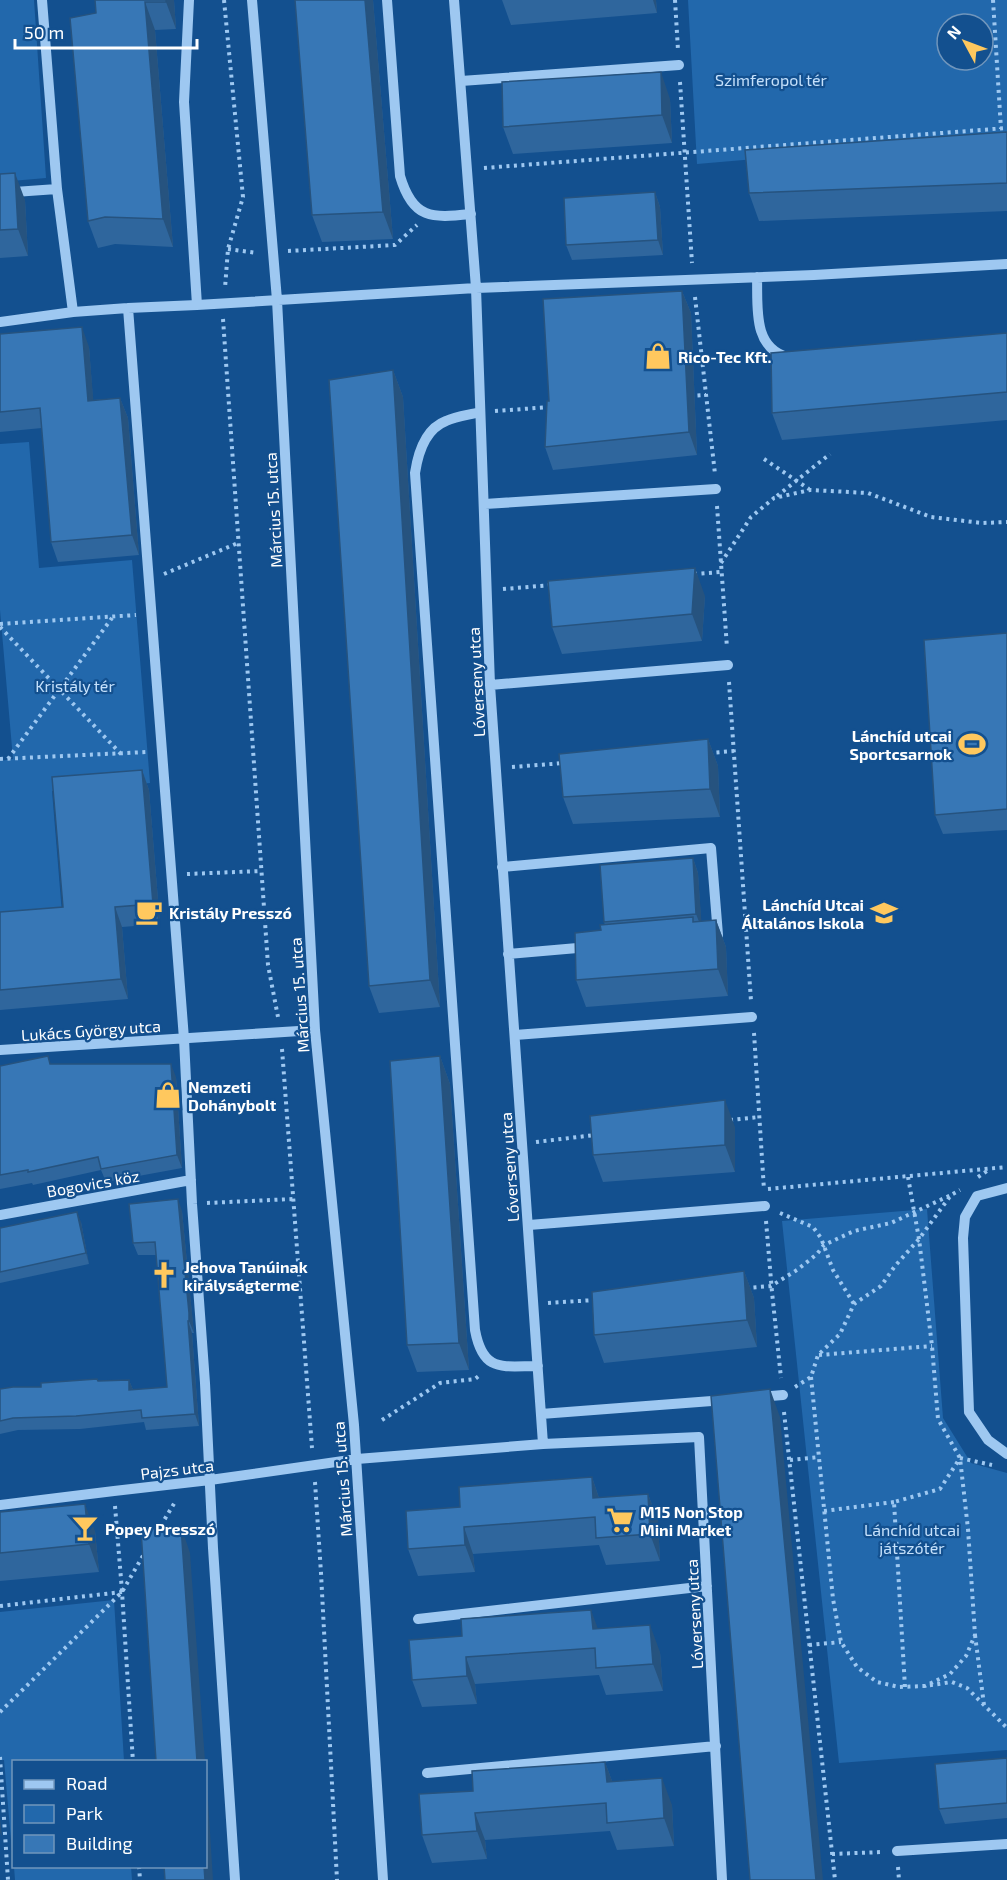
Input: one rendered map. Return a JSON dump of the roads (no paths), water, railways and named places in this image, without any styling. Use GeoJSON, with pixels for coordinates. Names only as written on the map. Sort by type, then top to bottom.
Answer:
{"type":"FeatureCollection","features":[{"type":"Feature","properties":{"kind":"street"},"geometry":{"type":"LineString","coordinates":[[42,0],[57,189],[73,312]]}},
{"type":"Feature","properties":{"kind":"street"},"geometry":{"type":"LineString","coordinates":[[189,0],[184,102],[197,305]]}},
{"type":"Feature","properties":{"kind":"street","name":"Március 15. utca"},"geometry":{"type":"LineString","coordinates":[[252,0],[277,300],[315,1030],[357,1459],[383,1880]]}},
{"type":"Feature","properties":{"kind":"street"},"geometry":{"type":"LineString","coordinates":[[387,0],[400,176],[410,199],[429,215],[440,217],[471,214]]}},
{"type":"Feature","properties":{"kind":"street"},"geometry":{"type":"LineString","coordinates":[[454,0],[476,288]]}},
{"type":"Feature","properties":{"kind":"street"},"geometry":{"type":"LineString","coordinates":[[461,81],[679,65]]}},
{"type":"Feature","properties":{"kind":"street"},"geometry":{"type":"LineString","coordinates":[[0,193],[57,189]]}},
{"type":"Feature","properties":{"kind":"street"},"geometry":{"type":"LineString","coordinates":[[0,322],[73,312],[476,288],[814,275],[1007,264]]}},
{"type":"Feature","properties":{"kind":"street"},"geometry":{"type":"LineString","coordinates":[[757,277],[759,328],[763,340],[779,355],[797,357]]}},
{"type":"Feature","properties":{"kind":"street","name":"Lóverseny utca"},"geometry":{"type":"LineString","coordinates":[[476,288],[490,685],[543,1444],[699,1437],[722,1880]]}},
{"type":"Feature","properties":{"kind":"street"},"geometry":{"type":"LineString","coordinates":[[129,308],[184,1039],[192,1204],[235,1880]]}},
{"type":"Feature","properties":{"kind":"street"},"geometry":{"type":"LineString","coordinates":[[480,412],[445,421],[433,430],[424,441],[417,458],[415,472],[475,1330],[478,1345],[484,1357],[493,1364],[538,1366]]}},
{"type":"Feature","properties":{"kind":"street"},"geometry":{"type":"LineString","coordinates":[[485,504],[716,489]]}},
{"type":"Feature","properties":{"kind":"street"},"geometry":{"type":"LineString","coordinates":[[490,685],[728,665]]}},
{"type":"Feature","properties":{"kind":"street"},"geometry":{"type":"LineString","coordinates":[[502,867],[711,848],[718,935],[706,936]]}},
{"type":"Feature","properties":{"kind":"street"},"geometry":{"type":"LineString","coordinates":[[508,954],[602,946]]}},
{"type":"Feature","properties":{"kind":"street"},"geometry":{"type":"LineString","coordinates":[[515,1035],[752,1017]]}},
{"type":"Feature","properties":{"kind":"street","name":"Lukács György utca"},"geometry":{"type":"LineString","coordinates":[[0,1050],[315,1030]]}},
{"type":"Feature","properties":{"kind":"street","name":"Bogovics köz"},"geometry":{"type":"LineString","coordinates":[[0,1215],[191,1180]]}},
{"type":"Feature","properties":{"kind":"street"},"geometry":{"type":"LineString","coordinates":[[1007,1188],[977,1196],[965,1217],[963,1238],[969,1412],[988,1440],[1007,1454]]}},
{"type":"Feature","properties":{"kind":"street"},"geometry":{"type":"LineString","coordinates":[[529,1225],[765,1206]]}},
{"type":"Feature","properties":{"kind":"street"},"geometry":{"type":"LineString","coordinates":[[541,1414],[783,1395]]}},
{"type":"Feature","properties":{"kind":"street","name":"Pajzs utca"},"geometry":{"type":"LineString","coordinates":[[0,1506],[185,1484],[313,1464],[543,1444]]}},
{"type":"Feature","properties":{"kind":"street"},"geometry":{"type":"LineString","coordinates":[[418,1619],[707,1586]]}},
{"type":"Feature","properties":{"kind":"street"},"geometry":{"type":"LineString","coordinates":[[427,1773],[716,1746]]}},
{"type":"Feature","properties":{"kind":"street"},"geometry":{"type":"LineString","coordinates":[[897,1851],[1007,1845]]}},
{"type":"Feature","properties":{"kind":"place","name":"Rico-Tec Kft."},"geometry":{"type":"Point","coordinates":[658,356]}},
{"type":"Feature","properties":{"kind":"place","name":"Lánchíd utcai Sportcsarnok"},"geometry":{"type":"Point","coordinates":[972,744]}},
{"type":"Feature","properties":{"kind":"place","name":"Kristály Presszó"},"geometry":{"type":"Point","coordinates":[149,912]}},
{"type":"Feature","properties":{"kind":"place","name":"Lánchíd Utcai Általános Iskola"},"geometry":{"type":"Point","coordinates":[884,913]}},
{"type":"Feature","properties":{"kind":"place","name":"Nemzeti Dohánybolt"},"geometry":{"type":"Point","coordinates":[168,1095]}},
{"type":"Feature","properties":{"kind":"place","name":"Jehova Tanúinak királyságterme"},"geometry":{"type":"Point","coordinates":[164,1275]}},
{"type":"Feature","properties":{"kind":"place","name":"M15 Non Stop Mini Market"},"geometry":{"type":"Point","coordinates":[620,1520]}},
{"type":"Feature","properties":{"kind":"place","name":"Popey Presszó"},"geometry":{"type":"Point","coordinates":[85,1528]}},
{"type":"Feature","properties":{"kind":"park label","name":"Szimferopol tér"},"geometry":{"type":"Point","coordinates":[771,79]}},
{"type":"Feature","properties":{"kind":"park label","name":"Kristály tér"},"geometry":{"type":"Point","coordinates":[75,685]}},
{"type":"Feature","properties":{"kind":"park label","name":"Lánchíd utcai játszótér"},"geometry":{"type":"Point","coordinates":[912,1538]}}]}
